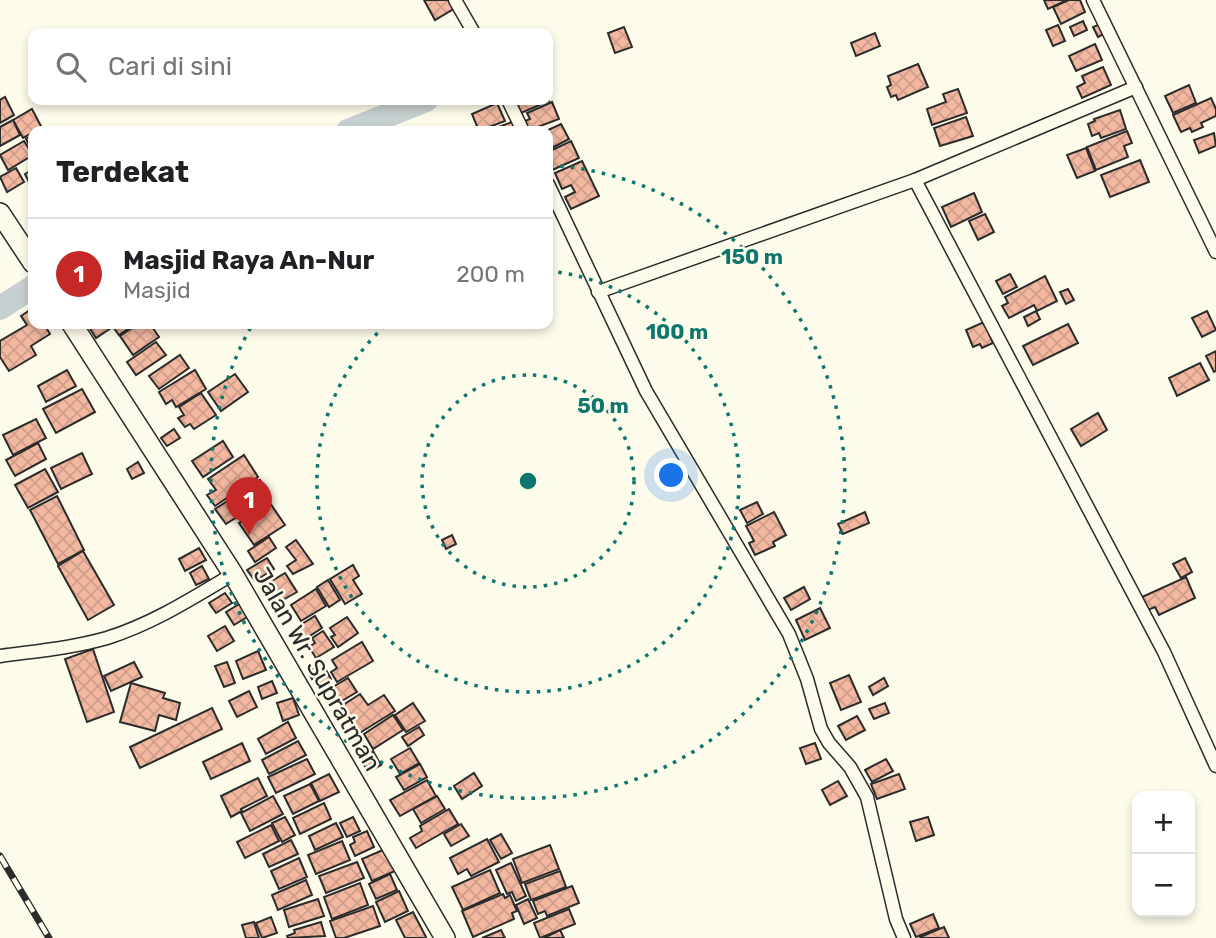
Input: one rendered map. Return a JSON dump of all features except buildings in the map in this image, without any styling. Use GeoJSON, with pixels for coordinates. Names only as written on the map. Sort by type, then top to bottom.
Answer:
{"type":"FeatureCollection","features":[{"type":"Feature","properties":{"kind":"main road"},"geometry":{"type":"LineString","coordinates":[[0,213],[28,255]]}},
{"type":"Feature","properties":{"kind":"main road","name":"Jalan Wr. Supratman"},"geometry":{"type":"LineString","coordinates":[[75,329],[233,574],[445,938]]}},
{"type":"Feature","properties":{"kind":"street"},"geometry":{"type":"LineString","coordinates":[[455,0],[471,28]]}},
{"type":"Feature","properties":{"kind":"street"},"geometry":{"type":"LineString","coordinates":[[1093,0],[1216,253]]}},
{"type":"Feature","properties":{"kind":"street"},"geometry":{"type":"LineString","coordinates":[[598,292],[915,180],[1136,87]]}},
{"type":"Feature","properties":{"kind":"street"},"geometry":{"type":"LineString","coordinates":[[510,105],[521,126]]}},
{"type":"Feature","properties":{"kind":"street"},"geometry":{"type":"LineString","coordinates":[[915,180],[1157,639],[1216,766]]}},
{"type":"Feature","properties":{"kind":"street"},"geometry":{"type":"LineString","coordinates":[[553,195],[646,391],[789,634],[807,679],[821,729],[829,743],[850,767],[867,797],[904,938]]}},
{"type":"Feature","properties":{"kind":"street"},"geometry":{"type":"LineString","coordinates":[[0,656],[61,648],[108,637],[166,613],[233,574]]}},
{"type":"Feature","properties":{"kind":"waterway"},"geometry":{"type":"LineString","coordinates":[[361,126],[413,105]]}},
{"type":"Feature","properties":{"kind":"waterway"},"geometry":{"type":"LineString","coordinates":[[0,308],[28,290]]}},
{"type":"Feature","properties":{"kind":"railway"},"geometry":{"type":"LineString","coordinates":[[0,856],[49,938]]}},
{"type":"Feature","properties":{"kind":"place","name":"Masjid Raya An-Nur"},"geometry":{"type":"Point","coordinates":[249,535]}}]}
